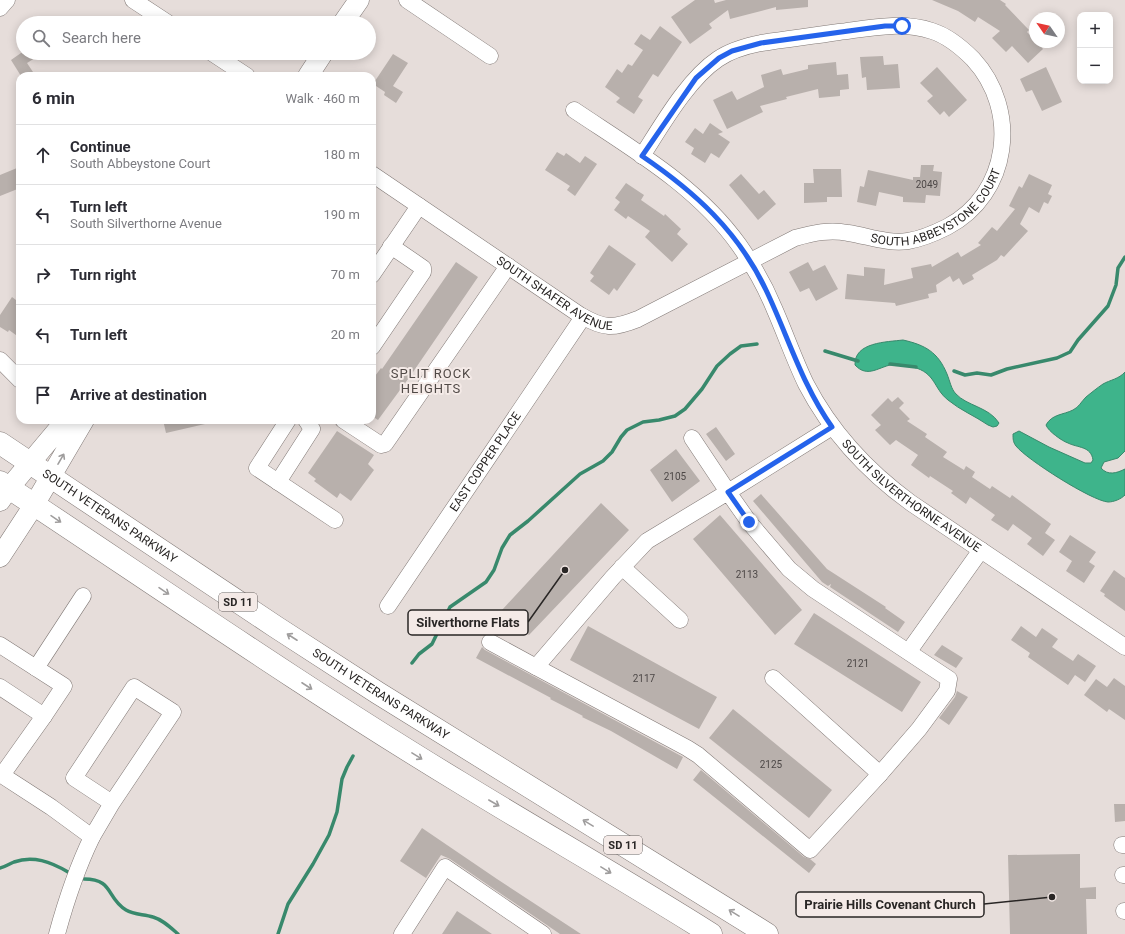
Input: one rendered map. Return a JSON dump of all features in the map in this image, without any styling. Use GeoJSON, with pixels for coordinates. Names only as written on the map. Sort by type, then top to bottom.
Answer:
{"type":"FeatureCollection","features":[{"type":"Feature","properties":{"kind":"highway","name":"SOUTH VETERANS PARKWAY"},"geometry":{"type":"LineString","coordinates":[[0,443],[276,628],[371,689],[767,934]]}},
{"type":"Feature","properties":{"kind":"highway","name":"SD 11"},"geometry":{"type":"LineString","coordinates":[[3,490],[34,505],[252,650],[461,783],[711,934]]}},
{"type":"Feature","properties":{"kind":"main road"},"geometry":{"type":"LineString","coordinates":[[348,16],[359,0]]}},
{"type":"Feature","properties":{"kind":"main road"},"geometry":{"type":"LineString","coordinates":[[311,72],[318,60]]}},
{"type":"Feature","properties":{"kind":"main road"},"geometry":{"type":"LineString","coordinates":[[3,490],[30,463],[63,424]]}},
{"type":"Feature","properties":{"kind":"main road"},"geometry":{"type":"LineString","coordinates":[[0,557],[34,505],[82,424]]}},
{"type":"Feature","properties":{"kind":"street"},"geometry":{"type":"LineString","coordinates":[[0,8],[7,0]]}},
{"type":"Feature","properties":{"kind":"street"},"geometry":{"type":"LineString","coordinates":[[133,0],[157,16]]}},
{"type":"Feature","properties":{"kind":"street"},"geometry":{"type":"LineString","coordinates":[[407,0],[490,56]]}},
{"type":"Feature","properties":{"kind":"street","name":"SOUTH ABBEYSTONE COURT"},"geometry":{"type":"LineString","coordinates":[[642,156],[696,78],[719,58],[746,46],[885,26],[918,27],[944,36],[960,46],[977,63],[993,88],[1000,108],[1003,127],[1002,141],[996,170],[982,198],[972,209],[949,226],[916,240],[897,242],[847,232],[822,231],[795,238],[750,261]]}},
{"type":"Feature","properties":{"kind":"street"},"geometry":{"type":"LineString","coordinates":[[223,60],[241,72]]}},
{"type":"Feature","properties":{"kind":"street","name":"SOUTH SILVERTHORNE AVENUE"},"geometry":{"type":"LineString","coordinates":[[574,110],[668,174],[698,199],[725,228],[750,261],[768,295],[806,384],[816,402],[832,427],[854,453],[882,481],[911,503],[1125,647]]}},
{"type":"Feature","properties":{"kind":"street","name":"SOUTH SHAFER AVENUE"},"geometry":{"type":"LineString","coordinates":[[376,177],[583,317],[598,324],[607,326],[626,324],[750,261]]}},
{"type":"Feature","properties":{"kind":"street"},"geometry":{"type":"LineString","coordinates":[[376,269],[419,206]]}},
{"type":"Feature","properties":{"kind":"street"},"geometry":{"type":"LineString","coordinates":[[376,340],[423,272],[423,268],[391,246]]}},
{"type":"Feature","properties":{"kind":"street"},"geometry":{"type":"LineString","coordinates":[[349,424],[378,444],[385,444],[508,266]]}},
{"type":"Feature","properties":{"kind":"street","name":"EAST COPPER PLACE"},"geometry":{"type":"LineString","coordinates":[[388,606],[583,317]]}},
{"type":"Feature","properties":{"kind":"street"},"geometry":{"type":"LineString","coordinates":[[0,360],[16,376]]}},
{"type":"Feature","properties":{"kind":"street"},"geometry":{"type":"LineString","coordinates":[[285,424],[257,468],[334,520]]}},
{"type":"Feature","properties":{"kind":"street"},"geometry":{"type":"LineString","coordinates":[[278,482],[312,429],[309,424]]}},
{"type":"Feature","properties":{"kind":"street"},"geometry":{"type":"LineString","coordinates":[[536,667],[622,567],[647,541],[832,427]]}},
{"type":"Feature","properties":{"kind":"street"},"geometry":{"type":"LineString","coordinates":[[490,642],[687,748],[810,850],[880,774],[918,729],[947,691],[949,679],[909,651],[812,589],[789,569],[749,522],[692,438]]}},
{"type":"Feature","properties":{"kind":"street"},"geometry":{"type":"LineString","coordinates":[[909,651],[981,550]]}},
{"type":"Feature","properties":{"kind":"street"},"geometry":{"type":"LineString","coordinates":[[622,567],[680,620]]}},
{"type":"Feature","properties":{"kind":"street"},"geometry":{"type":"LineString","coordinates":[[36,668],[83,596]]}},
{"type":"Feature","properties":{"kind":"street"},"geometry":{"type":"LineString","coordinates":[[0,645],[64,686],[1,775],[51,807],[92,837]]}},
{"type":"Feature","properties":{"kind":"street"},"geometry":{"type":"LineString","coordinates":[[773,678],[880,774]]}},
{"type":"Feature","properties":{"kind":"street"},"geometry":{"type":"LineString","coordinates":[[0,687],[44,716]]}},
{"type":"Feature","properties":{"kind":"street"},"geometry":{"type":"LineString","coordinates":[[57,934],[63,911],[82,859],[92,837],[112,803],[173,712],[134,687],[74,778],[112,803]]}},
{"type":"Feature","properties":{"kind":"street"},"geometry":{"type":"LineString","coordinates":[[402,934],[445,868],[543,934]]}},
{"type":"Feature","properties":{"kind":"shaded area"},"geometry":{"type":"Polygon","coordinates":[[[903,340],[918,344],[935,355],[943,366],[954,392],[966,401],[990,413],[999,423],[997,426],[993,427],[988,425],[953,404],[939,391],[930,377],[920,370],[913,367],[895,364],[874,370],[864,371],[855,365],[856,357],[866,348],[881,343],[903,340]]]}},
{"type":"Feature","properties":{"kind":"shaded area"},"geometry":{"type":"Polygon","coordinates":[[[1125,372],[1125,451],[1118,458],[1104,462],[1101,468],[1110,473],[1116,473],[1125,469],[1125,495],[1122,498],[1108,502],[1088,495],[1045,469],[1015,445],[1013,434],[1019,431],[1049,447],[1085,463],[1091,463],[1093,460],[1090,452],[1084,448],[1072,445],[1062,440],[1052,433],[1046,425],[1051,419],[1075,409],[1086,397],[1099,387],[1125,372]]]}},
{"type":"Feature","properties":{"kind":"building"},"geometry":{"type":"Polygon","coordinates":[[[695,0],[714,0],[715,3],[726,0],[808,0],[808,7],[776,10],[776,7],[730,19],[728,10],[709,24],[712,28],[690,44],[671,17],[695,0]]]}},
{"type":"Feature","properties":{"kind":"building"},"geometry":{"type":"Polygon","coordinates":[[[932,0],[1000,0],[1006,4],[1005,5],[1029,30],[1027,32],[1029,34],[1029,48],[1043,49],[1028,63],[1012,46],[1006,52],[992,38],[1000,31],[978,17],[975,22],[958,11],[932,0]]]}},
{"type":"Feature","properties":{"kind":"building"},"geometry":{"type":"Polygon","coordinates":[[[660,26],[682,42],[658,77],[653,74],[638,97],[643,100],[634,114],[616,102],[620,98],[605,87],[617,69],[622,73],[628,64],[632,66],[643,50],[634,44],[641,34],[650,40],[660,26]]]}},
{"type":"Feature","properties":{"kind":"building"},"geometry":{"type":"Polygon","coordinates":[[[393,54],[408,63],[393,86],[403,92],[396,103],[384,95],[385,92],[376,86],[376,80],[393,54]]]}},
{"type":"Feature","properties":{"kind":"building"},"geometry":{"type":"Polygon","coordinates":[[[16,56],[16,60],[32,60],[27,63],[33,72],[18,72],[11,60],[16,56]]]}},
{"type":"Feature","properties":{"kind":"building"},"geometry":{"type":"Polygon","coordinates":[[[883,56],[884,65],[898,64],[900,88],[867,90],[866,77],[862,78],[860,57],[883,56]]]}},
{"type":"Feature","properties":{"kind":"building"},"geometry":{"type":"Polygon","coordinates":[[[836,62],[837,75],[848,74],[849,89],[840,90],[840,96],[819,98],[818,89],[786,97],[787,99],[760,106],[763,112],[727,129],[713,100],[732,91],[737,100],[764,87],[761,75],[781,69],[783,75],[808,69],[808,65],[836,62]]]}},
{"type":"Feature","properties":{"kind":"building"},"geometry":{"type":"Polygon","coordinates":[[[937,67],[967,100],[949,117],[944,111],[940,115],[927,101],[933,96],[920,83],[937,67]]]}},
{"type":"Feature","properties":{"kind":"building"},"geometry":{"type":"Polygon","coordinates":[[[1046,67],[1062,102],[1042,111],[1032,90],[1026,92],[1020,79],[1046,67]]]}},
{"type":"Feature","properties":{"kind":"building"},"geometry":{"type":"Polygon","coordinates":[[[710,123],[723,132],[718,134],[730,142],[719,158],[711,153],[705,163],[691,154],[694,148],[685,142],[695,128],[703,134],[710,123]]]}},
{"type":"Feature","properties":{"kind":"building"},"geometry":{"type":"Polygon","coordinates":[[[557,152],[564,156],[566,153],[580,163],[585,156],[597,164],[575,196],[567,190],[570,186],[545,170],[557,152]]]}},
{"type":"Feature","properties":{"kind":"building"},"geometry":{"type":"Polygon","coordinates":[[[921,165],[934,165],[933,171],[942,172],[940,196],[926,195],[925,203],[903,202],[903,197],[879,192],[876,206],[857,202],[860,186],[864,187],[868,170],[913,180],[913,177],[920,177],[921,165]]]}},
{"type":"Feature","properties":{"kind":"building"},"geometry":{"type":"Polygon","coordinates":[[[16,168],[16,190],[0,196],[0,175],[16,168]]]}},
{"type":"Feature","properties":{"kind":"building"},"geometry":{"type":"Polygon","coordinates":[[[813,169],[841,169],[842,197],[827,197],[827,202],[804,203],[804,183],[814,183],[813,169]]]}},
{"type":"Feature","properties":{"kind":"building"},"geometry":{"type":"Polygon","coordinates":[[[741,174],[759,194],[764,190],[776,204],[758,220],[729,185],[741,174]]]}},
{"type":"Feature","properties":{"kind":"building"},"geometry":{"type":"Polygon","coordinates":[[[1029,174],[1052,185],[1048,194],[1052,196],[1048,204],[1044,202],[1039,213],[1029,207],[1020,224],[1028,231],[1004,257],[1001,255],[997,260],[972,275],[974,279],[963,285],[959,278],[953,282],[950,276],[936,285],[937,292],[928,294],[929,298],[896,306],[895,303],[845,299],[847,274],[864,276],[864,267],[885,269],[884,285],[913,278],[911,268],[931,264],[932,267],[958,252],[961,257],[981,245],[978,243],[992,227],[997,231],[1015,209],[1009,206],[1019,186],[1022,188],[1029,174]]]}},
{"type":"Feature","properties":{"kind":"building"},"geometry":{"type":"Polygon","coordinates":[[[626,183],[644,195],[641,200],[664,216],[665,214],[681,229],[677,234],[688,244],[672,262],[645,237],[650,231],[628,216],[626,219],[614,210],[620,202],[615,198],[626,183]]]}},
{"type":"Feature","properties":{"kind":"building"},"geometry":{"type":"Polygon","coordinates":[[[609,245],[636,264],[617,291],[614,288],[609,295],[590,281],[594,276],[590,273],[609,245]]]}},
{"type":"Feature","properties":{"kind":"building"},"geometry":{"type":"Polygon","coordinates":[[[456,262],[478,277],[411,375],[378,420],[376,419],[376,375],[381,368],[382,369],[456,262]]]}},
{"type":"Feature","properties":{"kind":"building"},"geometry":{"type":"Polygon","coordinates":[[[808,262],[813,271],[825,265],[838,289],[816,301],[809,288],[800,292],[789,272],[808,262]]]}},
{"type":"Feature","properties":{"kind":"building"},"geometry":{"type":"Polygon","coordinates":[[[12,297],[16,300],[16,335],[9,330],[8,332],[0,327],[0,315],[12,297]]]}},
{"type":"Feature","properties":{"kind":"building"},"geometry":{"type":"Polygon","coordinates":[[[898,397],[904,403],[899,408],[910,419],[907,421],[927,434],[925,437],[947,452],[943,457],[964,470],[966,466],[975,472],[972,477],[990,489],[992,486],[1010,498],[1012,495],[1051,524],[1045,533],[1055,540],[1043,556],[1027,544],[1032,538],[1013,524],[1008,531],[991,520],[995,515],[970,497],[966,504],[951,493],[953,491],[930,476],[929,478],[911,465],[918,455],[896,440],[890,445],[875,430],[881,425],[871,415],[888,398],[892,402],[898,397]]]}},
{"type":"Feature","properties":{"kind":"building"},"geometry":{"type":"Polygon","coordinates":[[[164,424],[205,424],[166,433],[164,424]]]}},
{"type":"Feature","properties":{"kind":"building"},"geometry":{"type":"Polygon","coordinates":[[[716,427],[735,454],[726,461],[706,434],[716,427]]]}},
{"type":"Feature","properties":{"kind":"building"},"geometry":{"type":"Polygon","coordinates":[[[337,431],[374,455],[368,464],[374,470],[351,501],[340,493],[337,498],[314,481],[316,479],[308,473],[337,431]]]}},
{"type":"Feature","properties":{"kind":"building"},"geometry":{"type":"Polygon","coordinates":[[[676,449],[700,481],[672,502],[650,470],[676,449]]]}},
{"type":"Feature","properties":{"kind":"building"},"geometry":{"type":"Polygon","coordinates":[[[761,494],[827,569],[886,607],[885,608],[905,622],[898,632],[830,587],[831,584],[828,586],[822,582],[753,501],[761,494]]]}},
{"type":"Feature","properties":{"kind":"building"},"geometry":{"type":"Polygon","coordinates":[[[601,503],[629,530],[529,635],[502,610],[601,503]]]}},
{"type":"Feature","properties":{"kind":"building"},"geometry":{"type":"Polygon","coordinates":[[[720,515],[802,610],[775,635],[693,539],[720,515]]]}},
{"type":"Feature","properties":{"kind":"building"},"geometry":{"type":"Polygon","coordinates":[[[1070,535],[1096,552],[1089,562],[1095,566],[1084,583],[1066,571],[1072,561],[1059,552],[1070,535]]]}},
{"type":"Feature","properties":{"kind":"building"},"geometry":{"type":"Polygon","coordinates":[[[1114,570],[1125,578],[1125,611],[1104,596],[1105,594],[1100,591],[1114,570]]]}},
{"type":"Feature","properties":{"kind":"building"},"geometry":{"type":"Polygon","coordinates":[[[814,613],[921,682],[902,712],[794,644],[814,613]]]}},
{"type":"Feature","properties":{"kind":"building"},"geometry":{"type":"Polygon","coordinates":[[[588,626],[717,697],[699,729],[570,660],[588,626]]]}},
{"type":"Feature","properties":{"kind":"building"},"geometry":{"type":"Polygon","coordinates":[[[1021,626],[1036,637],[1042,628],[1058,639],[1052,647],[1073,661],[1078,654],[1096,666],[1085,682],[1075,675],[1068,685],[1028,657],[1030,653],[1011,640],[1021,626]]]}},
{"type":"Feature","properties":{"kind":"building"},"geometry":{"type":"Polygon","coordinates":[[[942,645],[963,658],[956,668],[934,655],[942,645]]]}},
{"type":"Feature","properties":{"kind":"building"},"geometry":{"type":"Polygon","coordinates":[[[482,647],[683,757],[677,769],[611,731],[582,717],[583,716],[550,699],[551,698],[476,658],[482,647]]]}},
{"type":"Feature","properties":{"kind":"building"},"geometry":{"type":"Polygon","coordinates":[[[1114,678],[1125,686],[1125,720],[1109,709],[1107,712],[1084,695],[1096,679],[1107,687],[1114,678]]]}},
{"type":"Feature","properties":{"kind":"building"},"geometry":{"type":"Polygon","coordinates":[[[957,691],[968,697],[949,725],[939,718],[955,697],[957,691]]]}},
{"type":"Feature","properties":{"kind":"building"},"geometry":{"type":"Polygon","coordinates":[[[733,709],[832,790],[809,818],[709,738],[733,709]]]}},
{"type":"Feature","properties":{"kind":"building"},"geometry":{"type":"Polygon","coordinates":[[[701,770],[804,857],[810,859],[816,864],[809,873],[693,780],[701,770]]]}},
{"type":"Feature","properties":{"kind":"building"},"geometry":{"type":"Polygon","coordinates":[[[1114,804],[1125,804],[1125,821],[1115,822],[1114,804]]]}},
{"type":"Feature","properties":{"kind":"building"},"geometry":{"type":"Polygon","coordinates":[[[422,828],[581,934],[560,934],[450,859],[441,855],[426,878],[400,861],[422,828]]]}},
{"type":"Feature","properties":{"kind":"building"},"geometry":{"type":"Polygon","coordinates":[[[1080,854],[1080,888],[1096,887],[1096,899],[1086,899],[1087,934],[1010,934],[1008,855],[1080,854]]]}},
{"type":"Feature","properties":{"kind":"building"},"geometry":{"type":"Polygon","coordinates":[[[457,911],[492,934],[442,934],[457,911]]]}},
{"type":"Feature","properties":{"kind":"waterway"},"geometry":{"type":"LineString","coordinates":[[954,371],[965,375],[977,373],[991,375],[1007,369],[1057,358],[1070,352],[1078,340],[1108,306],[1116,285],[1118,268],[1125,257]]}},
{"type":"Feature","properties":{"kind":"waterway"},"geometry":{"type":"LineString","coordinates":[[412,663],[419,654],[432,644],[450,607],[486,582],[494,570],[502,548],[510,535],[528,521],[580,474],[603,461],[612,452],[627,430],[643,422],[675,416],[685,409],[702,389],[717,366],[730,354],[741,346],[757,344]]}},
{"type":"Feature","properties":{"kind":"waterway"},"geometry":{"type":"LineString","coordinates":[[825,351],[858,361]]}},
{"type":"Feature","properties":{"kind":"waterway"},"geometry":{"type":"LineString","coordinates":[[890,364],[916,367]]}},
{"type":"Feature","properties":{"kind":"waterway"},"geometry":{"type":"LineString","coordinates":[[278,934],[288,904],[329,835],[337,812],[342,779],[353,756]]}},
{"type":"Feature","properties":{"kind":"waterway"},"geometry":{"type":"LineString","coordinates":[[0,868],[21,860],[35,859],[55,865],[68,872]]}},
{"type":"Feature","properties":{"kind":"waterway"},"geometry":{"type":"LineString","coordinates":[[84,879],[100,882],[109,890],[115,900],[126,910],[132,913],[157,918],[178,934]]}},
{"type":"Feature","properties":{"kind":"place","name":"Silverthorne Flats"},"geometry":{"type":"Point","coordinates":[565,570]}},
{"type":"Feature","properties":{"kind":"place","name":"Prairie Hills Covenant Church"},"geometry":{"type":"Point","coordinates":[1052,897]}},
{"type":"Feature","properties":{"kind":"district","name":"SPLIT ROCK HEIGHTS"},"geometry":{"type":"Point","coordinates":[431,380]}},
{"type":"Feature","properties":{"kind":"route"},"geometry":{"type":"LineString","coordinates":[[749,522],[728,492],[832,427],[816,402],[797,366],[774,308],[750,261],[725,228],[698,199],[684,186],[642,156],[696,78],[706,67],[732,51],[761,43],[885,26],[902,26]]}}]}
